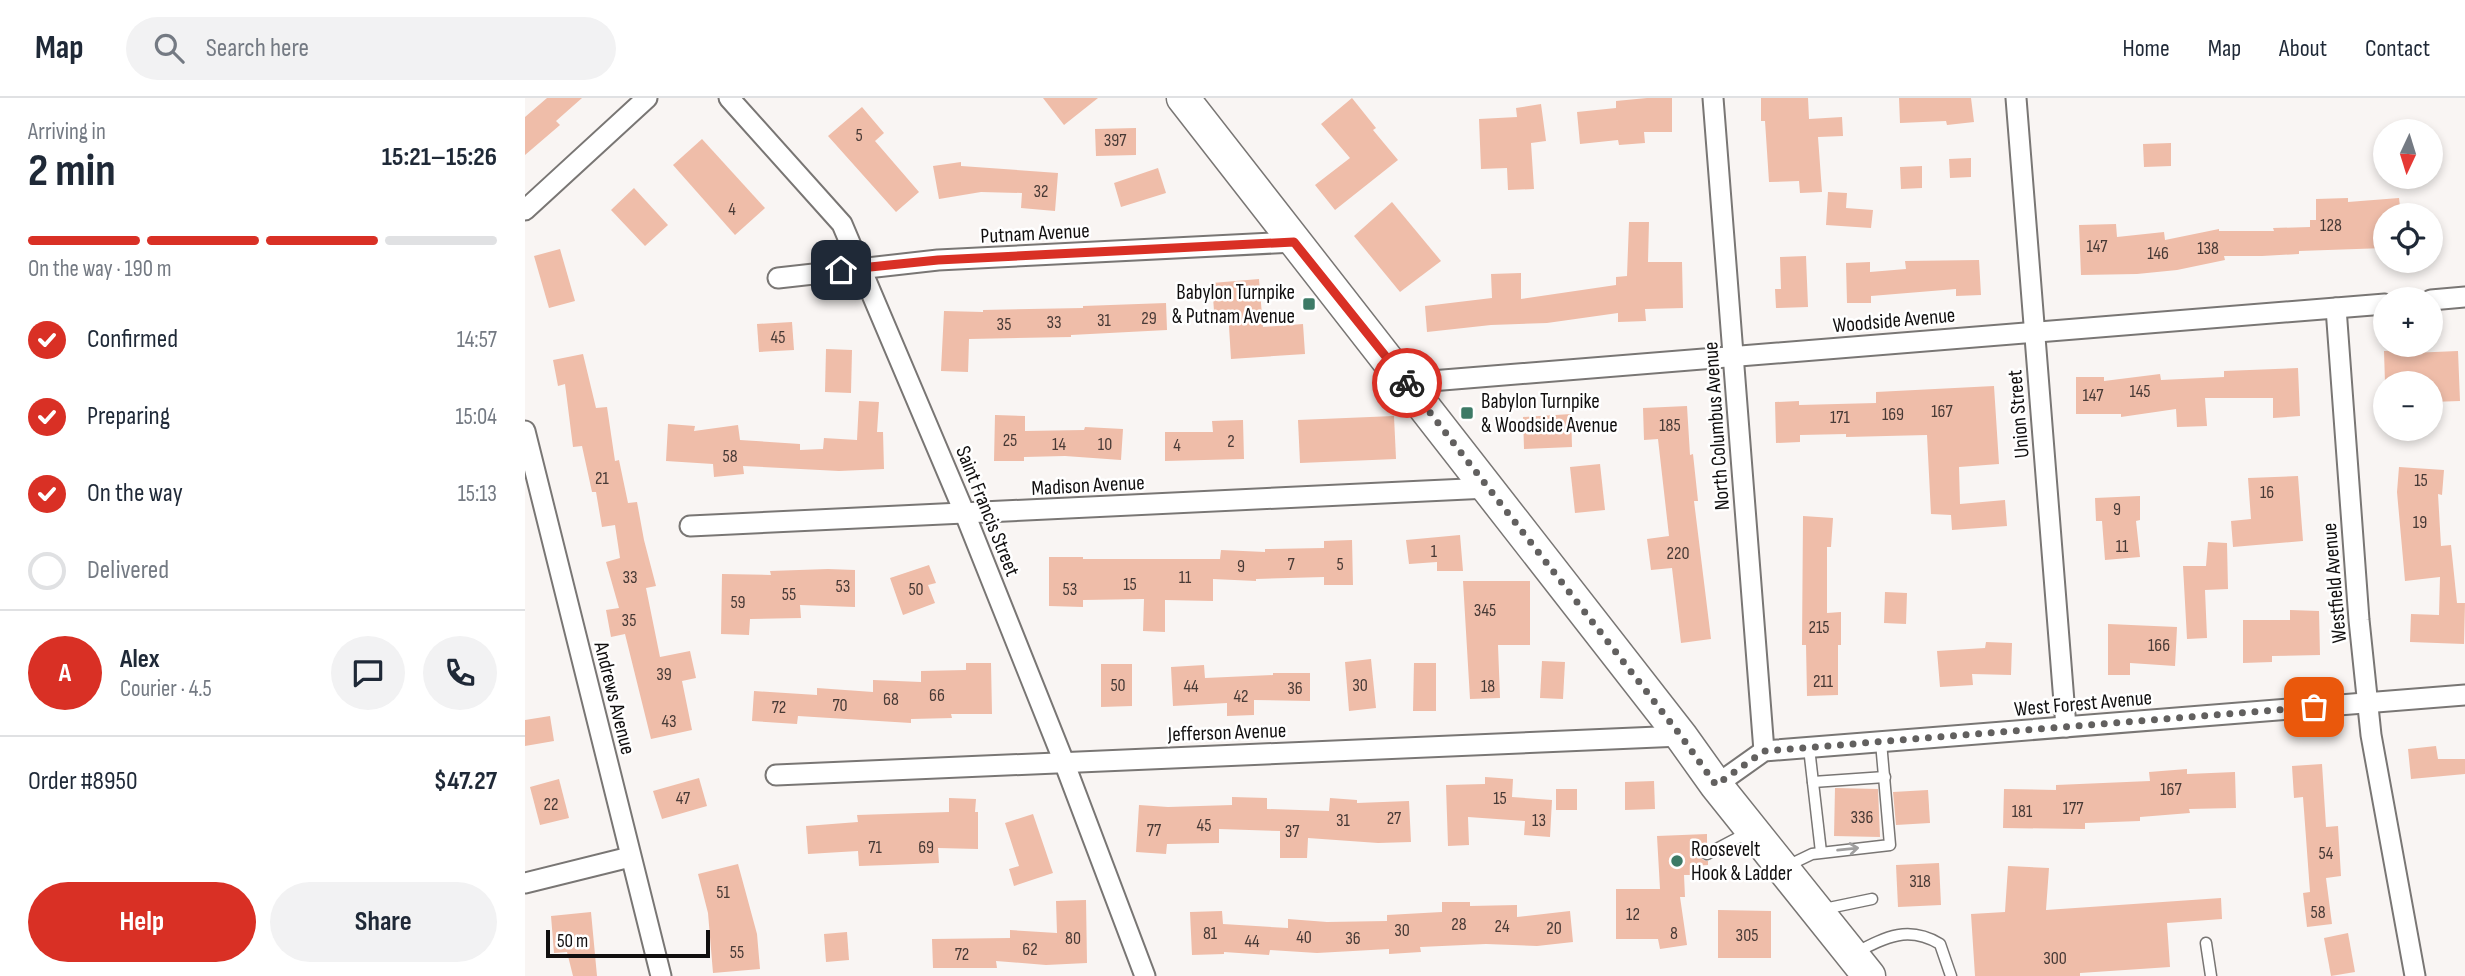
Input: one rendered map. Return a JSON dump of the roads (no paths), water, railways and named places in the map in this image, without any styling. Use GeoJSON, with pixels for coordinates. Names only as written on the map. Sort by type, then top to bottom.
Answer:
{"type":"FeatureCollection","features":[{"type":"Feature","properties":{"kind":"main road"},"geometry":{"type":"LineString","coordinates":[[1184,98],[1681,736],[1716,785],[1861,965]]}},
{"type":"Feature","properties":{"kind":"street"},"geometry":{"type":"LineString","coordinates":[[525,210],[647,98]]}},
{"type":"Feature","properties":{"kind":"street","name":"Saint Francis Street"},"geometry":{"type":"LineString","coordinates":[[729,98],[842,224],[965,514],[1146,976]]}},
{"type":"Feature","properties":{"kind":"street","name":"North Columbus Avenue"},"geometry":{"type":"LineString","coordinates":[[1713,98],[1764,751]]}},
{"type":"Feature","properties":{"kind":"street","name":"Union Street"},"geometry":{"type":"LineString","coordinates":[[2016,98],[2066,727]]}},
{"type":"Feature","properties":{"kind":"street","name":"Putnam Avenue"},"geometry":{"type":"LineString","coordinates":[[778,278],[938,260],[1294,242]]}},
{"type":"Feature","properties":{"kind":"street"},"geometry":{"type":"LineString","coordinates":[[2443,299],[2465,297]]}},
{"type":"Feature","properties":{"kind":"street","name":"Woodside Avenue"},"geometry":{"type":"LineString","coordinates":[[1406,383],[2373,305]]}},
{"type":"Feature","properties":{"kind":"street","name":"Westfield Avenue"},"geometry":{"type":"LineString","coordinates":[[2336,308],[2359,620],[2371,734],[2415,976]]}},
{"type":"Feature","properties":{"kind":"street","name":"Andrews Avenue"},"geometry":{"type":"LineString","coordinates":[[525,431],[661,976]]}},
{"type":"Feature","properties":{"kind":"street","name":"Madison Avenue"},"geometry":{"type":"LineString","coordinates":[[690,526],[1488,488]]}},
{"type":"Feature","properties":{"kind":"street","name":"West Forest Avenue"},"geometry":{"type":"LineString","coordinates":[[1764,751],[2465,695]]}},
{"type":"Feature","properties":{"kind":"street","name":"Jefferson Avenue"},"geometry":{"type":"LineString","coordinates":[[776,775],[1681,736]]}},
{"type":"Feature","properties":{"kind":"street"},"geometry":{"type":"LineString","coordinates":[[1716,785],[1764,751]]}},
{"type":"Feature","properties":{"kind":"street"},"geometry":{"type":"LineString","coordinates":[[525,883],[630,857]]}},
{"type":"Feature","properties":{"kind":"lane"},"geometry":{"type":"LineString","coordinates":[[1783,868],[1821,852],[1890,845],[1881,742]]}},
{"type":"Feature","properties":{"kind":"lane"},"geometry":{"type":"LineString","coordinates":[[1809,748],[1821,852]]}},
{"type":"Feature","properties":{"kind":"lane"},"geometry":{"type":"LineString","coordinates":[[1813,782],[1885,777]]}},
{"type":"Feature","properties":{"kind":"lane"},"geometry":{"type":"LineString","coordinates":[[1707,854],[1753,830]]}},
{"type":"Feature","properties":{"kind":"lane"},"geometry":{"type":"LineString","coordinates":[[1818,911],[1872,899]]}},
{"type":"Feature","properties":{"kind":"lane"},"geometry":{"type":"LineString","coordinates":[[1861,965],[1887,937],[1923,934],[1940,944],[1951,976]]}},
{"type":"Feature","properties":{"kind":"lane"},"geometry":{"type":"LineString","coordinates":[[2206,943],[2211,976]]}},
{"type":"Feature","properties":{"kind":"place","name":"Babylon Turnpike & Putnam Avenue"},"geometry":{"type":"Point","coordinates":[1309,304]}},
{"type":"Feature","properties":{"kind":"place","name":"Babylon Turnpike & Woodside Avenue"},"geometry":{"type":"Point","coordinates":[1467,413]}},
{"type":"Feature","properties":{"kind":"place","name":"Roosevelt Hook & Ladder"},"geometry":{"type":"Point","coordinates":[1677,861]}}]}
